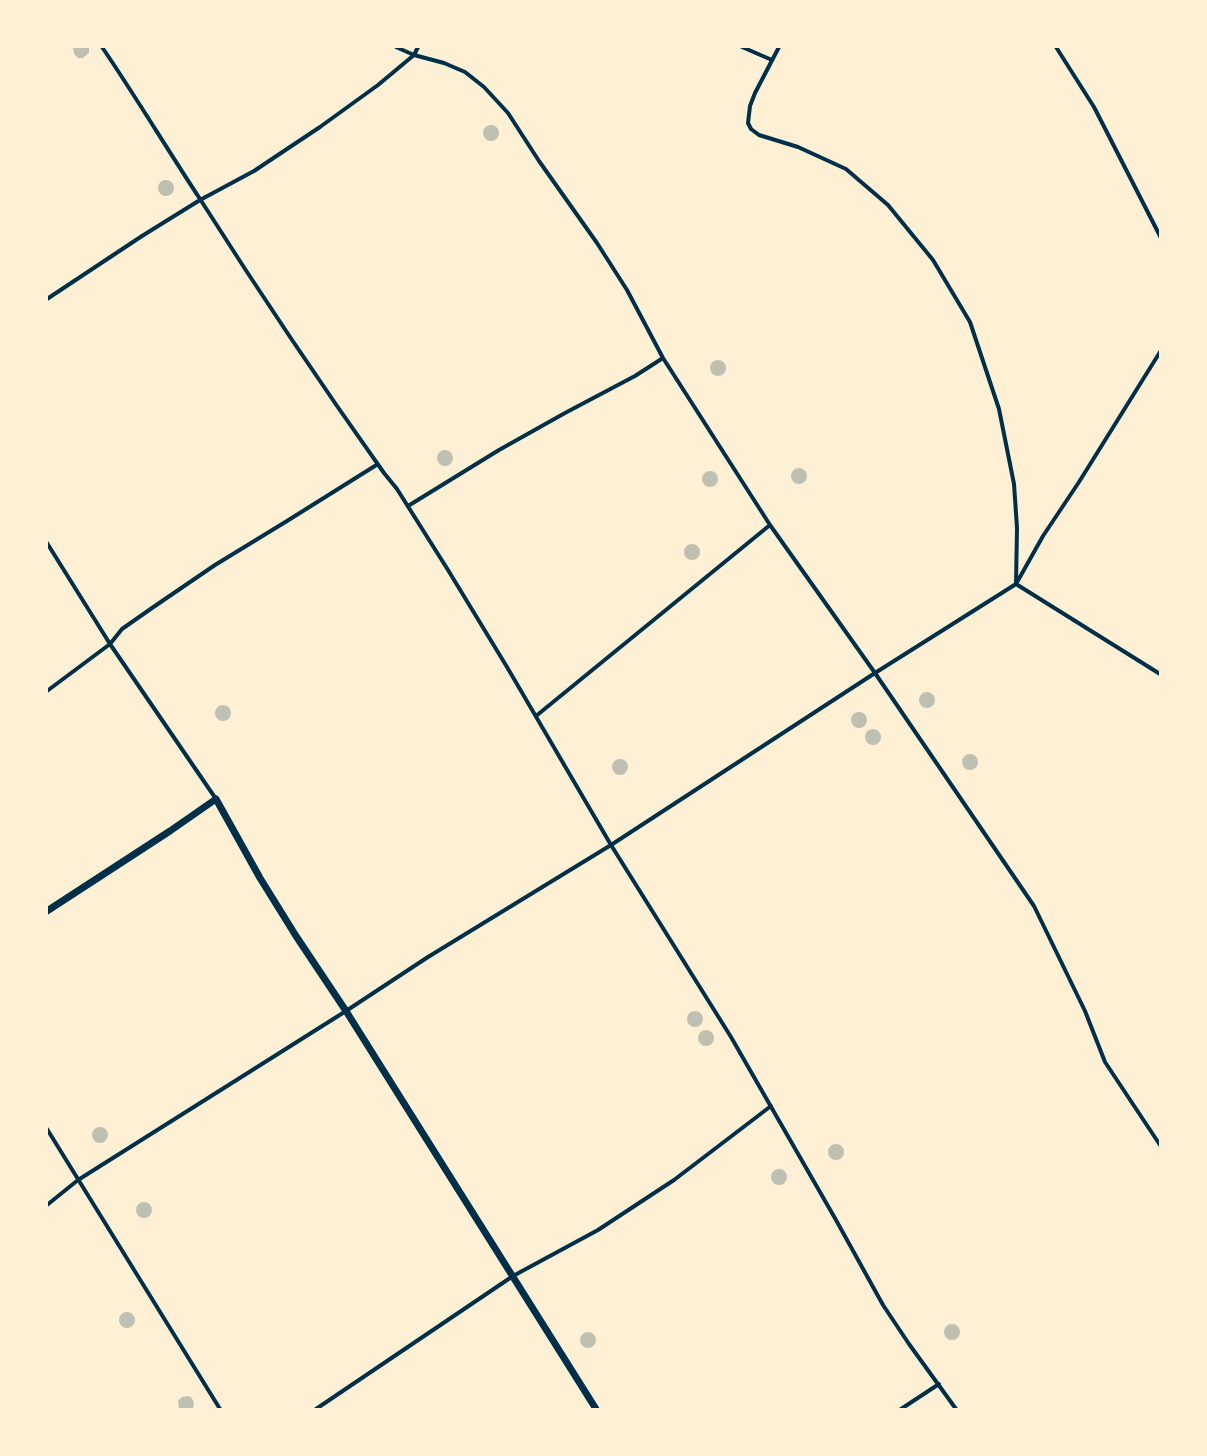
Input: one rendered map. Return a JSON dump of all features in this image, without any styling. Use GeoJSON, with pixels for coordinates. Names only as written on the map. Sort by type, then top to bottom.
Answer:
{"type":"FeatureCollection","features":[{"type":"Feature","properties":{"kind":"street"},"geometry":{"type":"LineString","coordinates":[[102,47],[200,200],[311,367],[408,506],[507,667],[611,845],[731,1037],[883,1305],[956,1409]]}},
{"type":"Feature","properties":{"kind":"street"},"geometry":{"type":"LineString","coordinates":[[396,47],[414,56],[444,62],[465,72],[484,87],[508,113],[539,161],[597,243],[627,290],[663,358],[770,525],[875,674],[1034,906],[1085,1011],[1105,1062],[1160,1145]]}},
{"type":"Feature","properties":{"kind":"street"},"geometry":{"type":"LineString","coordinates":[[47,299],[142,236],[200,200],[254,171],[320,127],[378,85],[414,56],[418,47]]}},
{"type":"Feature","properties":{"kind":"street"},"geometry":{"type":"LineString","coordinates":[[742,47],[772,60]]}},
{"type":"Feature","properties":{"kind":"street"},"geometry":{"type":"LineString","coordinates":[[779,47],[750,106],[748,123],[751,129],[759,135],[798,147],[846,169],[888,205],[932,260],[970,322],[998,409],[1014,484],[1017,528],[1016,584]]}},
{"type":"Feature","properties":{"kind":"street"},"geometry":{"type":"LineString","coordinates":[[1056,47],[1094,107],[1160,236]]}},
{"type":"Feature","properties":{"kind":"street"},"geometry":{"type":"LineString","coordinates":[[47,1205],[78,1180],[346,1011],[428,957],[611,845],[1016,584],[1043,536],[1076,487],[1160,352]]}},
{"type":"Feature","properties":{"kind":"street"},"geometry":{"type":"LineString","coordinates":[[408,506],[499,450],[635,376],[663,358]]}},
{"type":"Feature","properties":{"kind":"street"},"geometry":{"type":"LineString","coordinates":[[47,691],[110,644],[122,629],[215,565],[378,464]]}},
{"type":"Feature","properties":{"kind":"street"},"geometry":{"type":"LineString","coordinates":[[536,716],[770,525]]}},
{"type":"Feature","properties":{"kind":"street"},"geometry":{"type":"LineString","coordinates":[[47,543],[110,644],[216,799],[260,878],[296,936],[346,1011],[596,1409]]}},
{"type":"Feature","properties":{"kind":"street"},"geometry":{"type":"LineString","coordinates":[[1016,584],[1160,674]]}},
{"type":"Feature","properties":{"kind":"street"},"geometry":{"type":"LineString","coordinates":[[47,911],[170,831],[216,799]]}},
{"type":"Feature","properties":{"kind":"street"},"geometry":{"type":"LineString","coordinates":[[316,1409],[513,1276],[598,1230],[674,1180],[771,1106]]}},
{"type":"Feature","properties":{"kind":"street"},"geometry":{"type":"LineString","coordinates":[[47,1129],[220,1409]]}},
{"type":"Feature","properties":{"kind":"street"},"geometry":{"type":"LineString","coordinates":[[901,1409],[939,1384]]}},
{"type":"Feature","properties":{"kind":"building"},"geometry":{"type":"Polygon","coordinates":[[[73,47],[89,47],[89,53],[83,58],[78,58],[74,54],[73,47]]]}},
{"type":"Feature","properties":{"kind":"building"},"geometry":{"type":"Polygon","coordinates":[[[488,125],[494,125],[499,130],[497,139],[494,141],[488,141],[483,136],[483,130],[488,125]]]}},
{"type":"Feature","properties":{"kind":"building"},"geometry":{"type":"Polygon","coordinates":[[[163,180],[169,180],[174,185],[172,194],[169,196],[163,196],[158,191],[158,185],[163,180]]]}},
{"type":"Feature","properties":{"kind":"building"},"geometry":{"type":"Polygon","coordinates":[[[715,360],[721,360],[726,365],[724,374],[721,376],[715,376],[710,371],[710,365],[715,360]]]}},
{"type":"Feature","properties":{"kind":"building"},"geometry":{"type":"Polygon","coordinates":[[[442,450],[448,450],[453,455],[451,464],[448,466],[442,466],[437,461],[437,455],[442,450]]]}},
{"type":"Feature","properties":{"kind":"building"},"geometry":{"type":"Polygon","coordinates":[[[796,468],[802,468],[807,473],[805,482],[802,484],[796,484],[791,479],[791,473],[796,468]]]}},
{"type":"Feature","properties":{"kind":"building"},"geometry":{"type":"Polygon","coordinates":[[[707,471],[713,471],[718,476],[716,485],[713,487],[707,487],[702,482],[702,476],[707,471]]]}},
{"type":"Feature","properties":{"kind":"building"},"geometry":{"type":"Polygon","coordinates":[[[689,544],[695,544],[700,549],[698,558],[695,560],[689,560],[684,555],[684,549],[689,544]]]}},
{"type":"Feature","properties":{"kind":"building"},"geometry":{"type":"Polygon","coordinates":[[[924,692],[930,692],[935,697],[933,706],[930,708],[924,708],[919,703],[919,697],[924,692]]]}},
{"type":"Feature","properties":{"kind":"building"},"geometry":{"type":"Polygon","coordinates":[[[220,705],[226,705],[231,710],[229,719],[226,721],[220,721],[215,716],[215,710],[220,705]]]}},
{"type":"Feature","properties":{"kind":"building"},"geometry":{"type":"Polygon","coordinates":[[[856,712],[862,712],[867,717],[865,726],[862,728],[856,728],[851,723],[851,717],[856,712]]]}},
{"type":"Feature","properties":{"kind":"building"},"geometry":{"type":"Polygon","coordinates":[[[870,729],[876,729],[881,734],[879,743],[876,745],[870,745],[865,740],[865,734],[870,729]]]}},
{"type":"Feature","properties":{"kind":"building"},"geometry":{"type":"Polygon","coordinates":[[[967,754],[973,754],[978,759],[976,768],[973,770],[967,770],[962,765],[962,759],[967,754]]]}},
{"type":"Feature","properties":{"kind":"building"},"geometry":{"type":"Polygon","coordinates":[[[617,759],[623,759],[628,764],[626,773],[623,775],[617,775],[612,770],[612,764],[617,759]]]}},
{"type":"Feature","properties":{"kind":"building"},"geometry":{"type":"Polygon","coordinates":[[[692,1011],[698,1011],[703,1016],[701,1025],[698,1027],[692,1027],[687,1022],[687,1016],[692,1011]]]}},
{"type":"Feature","properties":{"kind":"building"},"geometry":{"type":"Polygon","coordinates":[[[703,1030],[709,1030],[714,1035],[712,1044],[709,1046],[703,1046],[698,1041],[698,1035],[703,1030]]]}},
{"type":"Feature","properties":{"kind":"building"},"geometry":{"type":"Polygon","coordinates":[[[97,1127],[103,1127],[108,1132],[106,1141],[103,1143],[97,1143],[92,1138],[92,1132],[97,1127]]]}},
{"type":"Feature","properties":{"kind":"building"},"geometry":{"type":"Polygon","coordinates":[[[833,1144],[839,1144],[844,1149],[842,1158],[839,1160],[833,1160],[828,1155],[828,1149],[833,1144]]]}},
{"type":"Feature","properties":{"kind":"building"},"geometry":{"type":"Polygon","coordinates":[[[776,1169],[782,1169],[787,1174],[785,1183],[782,1185],[776,1185],[771,1180],[771,1174],[776,1169]]]}},
{"type":"Feature","properties":{"kind":"building"},"geometry":{"type":"Polygon","coordinates":[[[141,1202],[147,1202],[152,1207],[150,1216],[147,1218],[141,1218],[136,1213],[136,1207],[141,1202]]]}},
{"type":"Feature","properties":{"kind":"building"},"geometry":{"type":"Polygon","coordinates":[[[124,1312],[130,1312],[135,1317],[133,1326],[130,1328],[124,1328],[119,1323],[119,1317],[124,1312]]]}},
{"type":"Feature","properties":{"kind":"building"},"geometry":{"type":"Polygon","coordinates":[[[949,1324],[955,1324],[960,1329],[958,1338],[955,1340],[949,1340],[944,1335],[944,1329],[949,1324]]]}},
{"type":"Feature","properties":{"kind":"building"},"geometry":{"type":"Polygon","coordinates":[[[585,1332],[591,1332],[596,1337],[594,1346],[591,1348],[585,1348],[580,1343],[580,1337],[585,1332]]]}},
{"type":"Feature","properties":{"kind":"building"},"geometry":{"type":"Polygon","coordinates":[[[182,1397],[191,1397],[194,1402],[193,1409],[179,1409],[178,1401],[182,1397]]]}}]}
